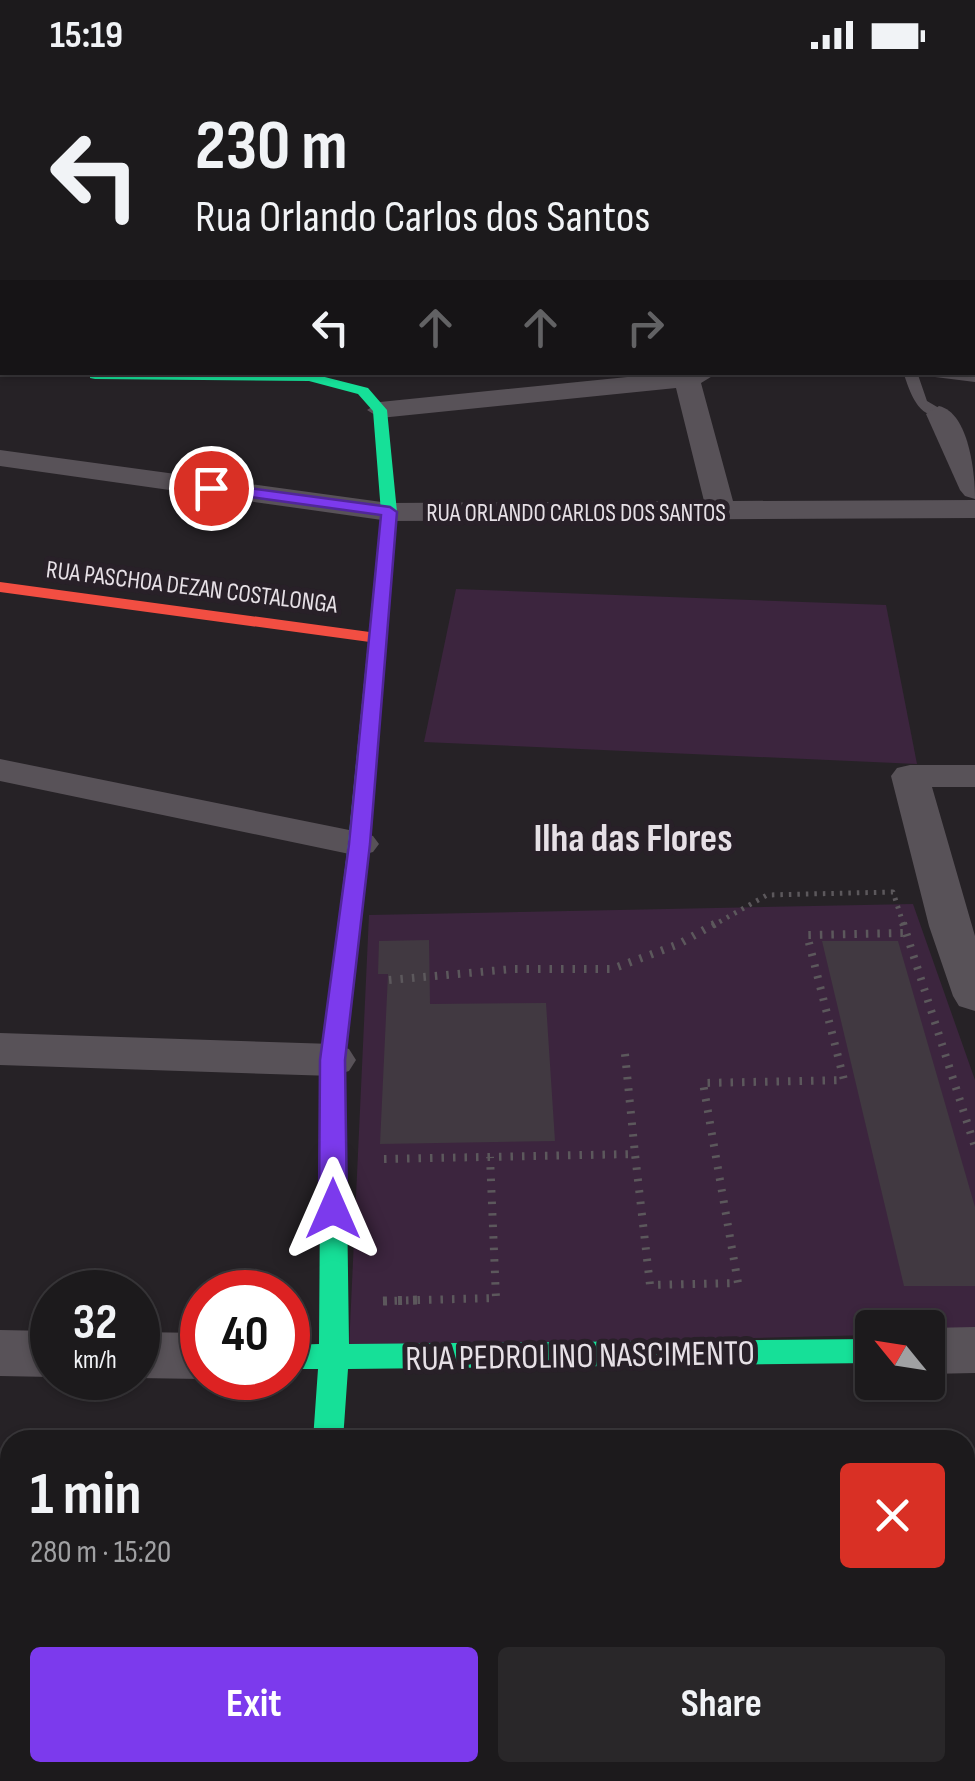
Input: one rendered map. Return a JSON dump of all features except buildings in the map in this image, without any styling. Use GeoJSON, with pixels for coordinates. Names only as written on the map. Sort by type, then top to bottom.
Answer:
{"type":"FeatureCollection","features":[{"type":"Feature","properties":{"kind":"street"},"geometry":{"type":"LineString","coordinates":[[163,375],[308,377],[364,392],[380,410],[390,512],[359,844],[332,1060],[334,1358],[329,1430]]}},
{"type":"Feature","properties":{"kind":"street"},"geometry":{"type":"LineString","coordinates":[[380,410],[539,397],[697,376],[721,512]]}},
{"type":"Feature","properties":{"kind":"street"},"geometry":{"type":"LineString","coordinates":[[939,414],[975,418]]}},
{"type":"Feature","properties":{"kind":"street"},"geometry":{"type":"LineString","coordinates":[[939,414],[975,490]]}},
{"type":"Feature","properties":{"kind":"street","name":"RUA ORLANDO CARLOS DOS SANTOS"},"geometry":{"type":"LineString","coordinates":[[0,458],[390,512],[975,510]]}},
{"type":"Feature","properties":{"kind":"street","name":"RUA PASCHOA DEZAN COSTALONGA"},"geometry":{"type":"LineString","coordinates":[[0,587],[376,638]]}},
{"type":"Feature","properties":{"kind":"street"},"geometry":{"type":"LineString","coordinates":[[0,770],[359,844]]}},
{"type":"Feature","properties":{"kind":"street"},"geometry":{"type":"LineString","coordinates":[[975,776],[910,776],[962,926],[975,996]]}},
{"type":"Feature","properties":{"kind":"street"},"geometry":{"type":"LineString","coordinates":[[0,1048],[332,1060]]}},
{"type":"Feature","properties":{"kind":"street"},"geometry":{"type":"LineString","coordinates":[[945,1351],[975,1350]]}},
{"type":"Feature","properties":{"kind":"street","name":"RUA PEDROLINO NASCIMENTO"},"geometry":{"type":"LineString","coordinates":[[310,1357],[855,1351]]}},
{"type":"Feature","properties":{"kind":"street"},"geometry":{"type":"LineString","coordinates":[[0,1353],[30,1354]]}},
{"type":"Feature","properties":{"kind":"lane"},"geometry":{"type":"LineString","coordinates":[[911,375],[921,403],[939,414]]}},
{"type":"Feature","properties":{"kind":"path"},"geometry":{"type":"LineString","coordinates":[[378,981],[513,969],[612,969],[679,944],[767,895],[893,892],[975,1147]]}},
{"type":"Feature","properties":{"kind":"path"},"geometry":{"type":"LineString","coordinates":[[625,1054],[650,1285],[738,1283],[703,1083],[844,1080],[806,935],[906,934]]}},
{"type":"Feature","properties":{"kind":"path"},"geometry":{"type":"LineString","coordinates":[[373,1159],[634,1154]]}},
{"type":"Feature","properties":{"kind":"path"},"geometry":{"type":"LineString","coordinates":[[368,1301],[496,1298],[490,1157]]}},
{"type":"Feature","properties":{"kind":"shaded area"},"geometry":{"type":"Polygon","coordinates":[[[456,589],[886,605],[917,764],[424,742],[456,589]]]}},
{"type":"Feature","properties":{"kind":"shaded area"},"geometry":{"type":"Polygon","coordinates":[[[913,904],[975,1080],[975,1333],[945,1334],[945,1310],[855,1310],[855,1335],[349,1348],[369,915],[913,904]]]}},
{"type":"Feature","properties":{"kind":"traffic: fast"},"geometry":{"type":"LineString","coordinates":[[95,375],[309,377],[363,391],[380,410],[389,512],[359,844],[333,1060],[334,1358],[329,1430]]}},
{"type":"Feature","properties":{"kind":"traffic: fast"},"geometry":{"type":"LineString","coordinates":[[310,1357],[855,1351]]}},
{"type":"Feature","properties":{"kind":"traffic: jam"},"geometry":{"type":"LineString","coordinates":[[0,587],[377,638]]}},
{"type":"Feature","properties":{"kind":"district","name":"Ilha das Flores"},"geometry":{"type":"Point","coordinates":[633,837]}},
{"type":"Feature","properties":{"kind":"route"},"geometry":{"type":"LineString","coordinates":[[211,488],[390,512],[359,844],[332,1060],[333,1209]]}}]}
